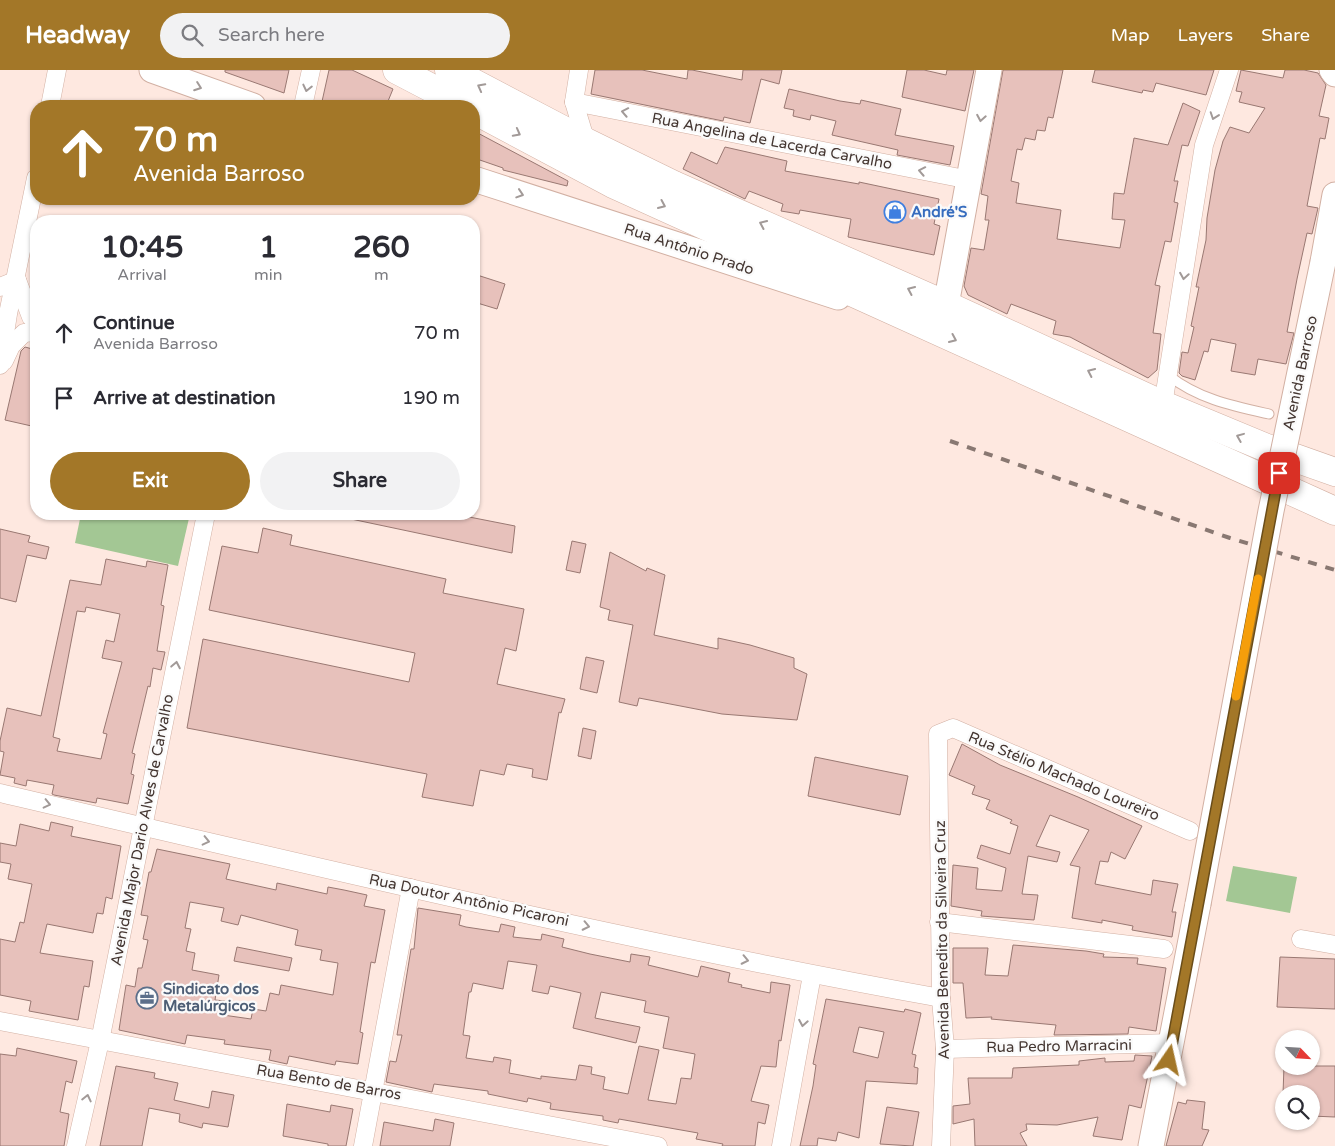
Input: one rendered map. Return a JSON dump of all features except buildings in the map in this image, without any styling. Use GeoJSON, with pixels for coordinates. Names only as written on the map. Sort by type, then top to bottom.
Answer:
{"type":"FeatureCollection","features":[{"type":"Feature","properties":{"kind":"main road"},"geometry":{"type":"LineString","coordinates":[[397,70],[454,100]]}},
{"type":"Feature","properties":{"kind":"main road"},"geometry":{"type":"LineString","coordinates":[[449,70],[586,142],[674,185],[946,305],[1163,405],[1267,448],[1335,472]]}},
{"type":"Feature","properties":{"kind":"main road"},"geometry":{"type":"LineString","coordinates":[[480,113],[613,184],[778,257],[904,318],[1335,511]]}},
{"type":"Feature","properties":{"kind":"street"},"geometry":{"type":"LineString","coordinates":[[51,100],[57,70]]}},
{"type":"Feature","properties":{"kind":"street"},"geometry":{"type":"LineString","coordinates":[[152,70],[236,100]]}},
{"type":"Feature","properties":{"kind":"street"},"geometry":{"type":"LineString","coordinates":[[304,100],[311,70]]}},
{"type":"Feature","properties":{"kind":"street"},"geometry":{"type":"LineString","coordinates":[[579,70],[574,102],[586,142]]}},
{"type":"Feature","properties":{"kind":"street"},"geometry":{"type":"LineString","coordinates":[[946,305],[989,70]]}},
{"type":"Feature","properties":{"kind":"street"},"geometry":{"type":"LineString","coordinates":[[1163,405],[1204,145],[1229,70]]}},
{"type":"Feature","properties":{"kind":"street"},"geometry":{"type":"LineString","coordinates":[[1332,70],[1335,74]]}},
{"type":"Feature","properties":{"kind":"street","name":"Rua Angelina de Lacerda Carvalho"},"geometry":{"type":"LineString","coordinates":[[574,102],[970,180]]}},
{"type":"Feature","properties":{"kind":"street","name":"Rua Antônio Prado"},"geometry":{"type":"LineString","coordinates":[[480,181],[904,318]]}},
{"type":"Feature","properties":{"kind":"street","name":"Avenida Barroso"},"geometry":{"type":"LineString","coordinates":[[1151,1146],[1172,1043],[1271,511],[1324,262],[1335,196]]}},
{"type":"Feature","properties":{"kind":"street"},"geometry":{"type":"LineString","coordinates":[[0,365],[4,309],[17,280],[31,205]]}},
{"type":"Feature","properties":{"kind":"street"},"geometry":{"type":"LineString","coordinates":[[0,287],[17,280]]}},
{"type":"Feature","properties":{"kind":"street"},"geometry":{"type":"LineString","coordinates":[[17,280],[30,314]]}},
{"type":"Feature","properties":{"kind":"street"},"geometry":{"type":"LineString","coordinates":[[0,370],[11,346],[24,333],[30,332]]}},
{"type":"Feature","properties":{"kind":"street","name":"Avenida Major Dario Alves de Carvalho"},"geometry":{"type":"LineString","coordinates":[[76,1146],[100,1041],[205,520]]}},
{"type":"Feature","properties":{"kind":"street","name":"Rua Stélio Machado Loureiro"},"geometry":{"type":"LineString","coordinates":[[938,734],[953,728],[1190,830]]}},
{"type":"Feature","properties":{"kind":"street","name":"Avenida Benedito da Silveira Cruz"},"geometry":{"type":"LineString","coordinates":[[938,734],[939,922],[941,998],[945,1049],[941,1146]]}},
{"type":"Feature","properties":{"kind":"street","name":"Rua Doutor Antônio Picaroni"},"geometry":{"type":"LineString","coordinates":[[0,793],[411,888],[812,975],[941,998]]}},
{"type":"Feature","properties":{"kind":"street"},"geometry":{"type":"LineString","coordinates":[[363,1146],[411,888]]}},
{"type":"Feature","properties":{"kind":"street"},"geometry":{"type":"LineString","coordinates":[[939,922],[1164,949]]}},
{"type":"Feature","properties":{"kind":"street"},"geometry":{"type":"LineString","coordinates":[[1301,939],[1335,945]]}},
{"type":"Feature","properties":{"kind":"street"},"geometry":{"type":"LineString","coordinates":[[781,1146],[812,975]]}},
{"type":"Feature","properties":{"kind":"street","name":"Rua Bento de Barros"},"geometry":{"type":"LineString","coordinates":[[0,1021],[373,1090],[658,1146]]}},
{"type":"Feature","properties":{"kind":"street","name":"Rua Pedro Marracini"},"geometry":{"type":"LineString","coordinates":[[945,1049],[1172,1043]]}},
{"type":"Feature","properties":{"kind":"lane"},"geometry":{"type":"LineString","coordinates":[[1168,375],[1182,386],[1216,402],[1269,414]]}},
{"type":"Feature","properties":{"kind":"green space"},"geometry":{"type":"Polygon","coordinates":[[[80,520],[189,520],[178,566],[75,543],[80,520]]]}},
{"type":"Feature","properties":{"kind":"green space"},"geometry":{"type":"Polygon","coordinates":[[[1233,866],[1297,877],[1290,913],[1226,901],[1233,866]]]}},
{"type":"Feature","properties":{"kind":"railway"},"geometry":{"type":"LineString","coordinates":[[950,441],[1230,538],[1335,570]]}},
{"type":"Feature","properties":{"kind":"slow traffic"},"geometry":{"type":"LineString","coordinates":[[1236,696],[1258,579]]}},
{"type":"Feature","properties":{"kind":"place","name":"André'S"},"geometry":{"type":"Point","coordinates":[895,212]}},
{"type":"Feature","properties":{"kind":"place","name":"Sindicato dos Metalúrgicos"},"geometry":{"type":"Point","coordinates":[147,998]}},
{"type":"Feature","properties":{"kind":"route"},"geometry":{"type":"LineString","coordinates":[[1169,1060],[1279,473]]}}]}
